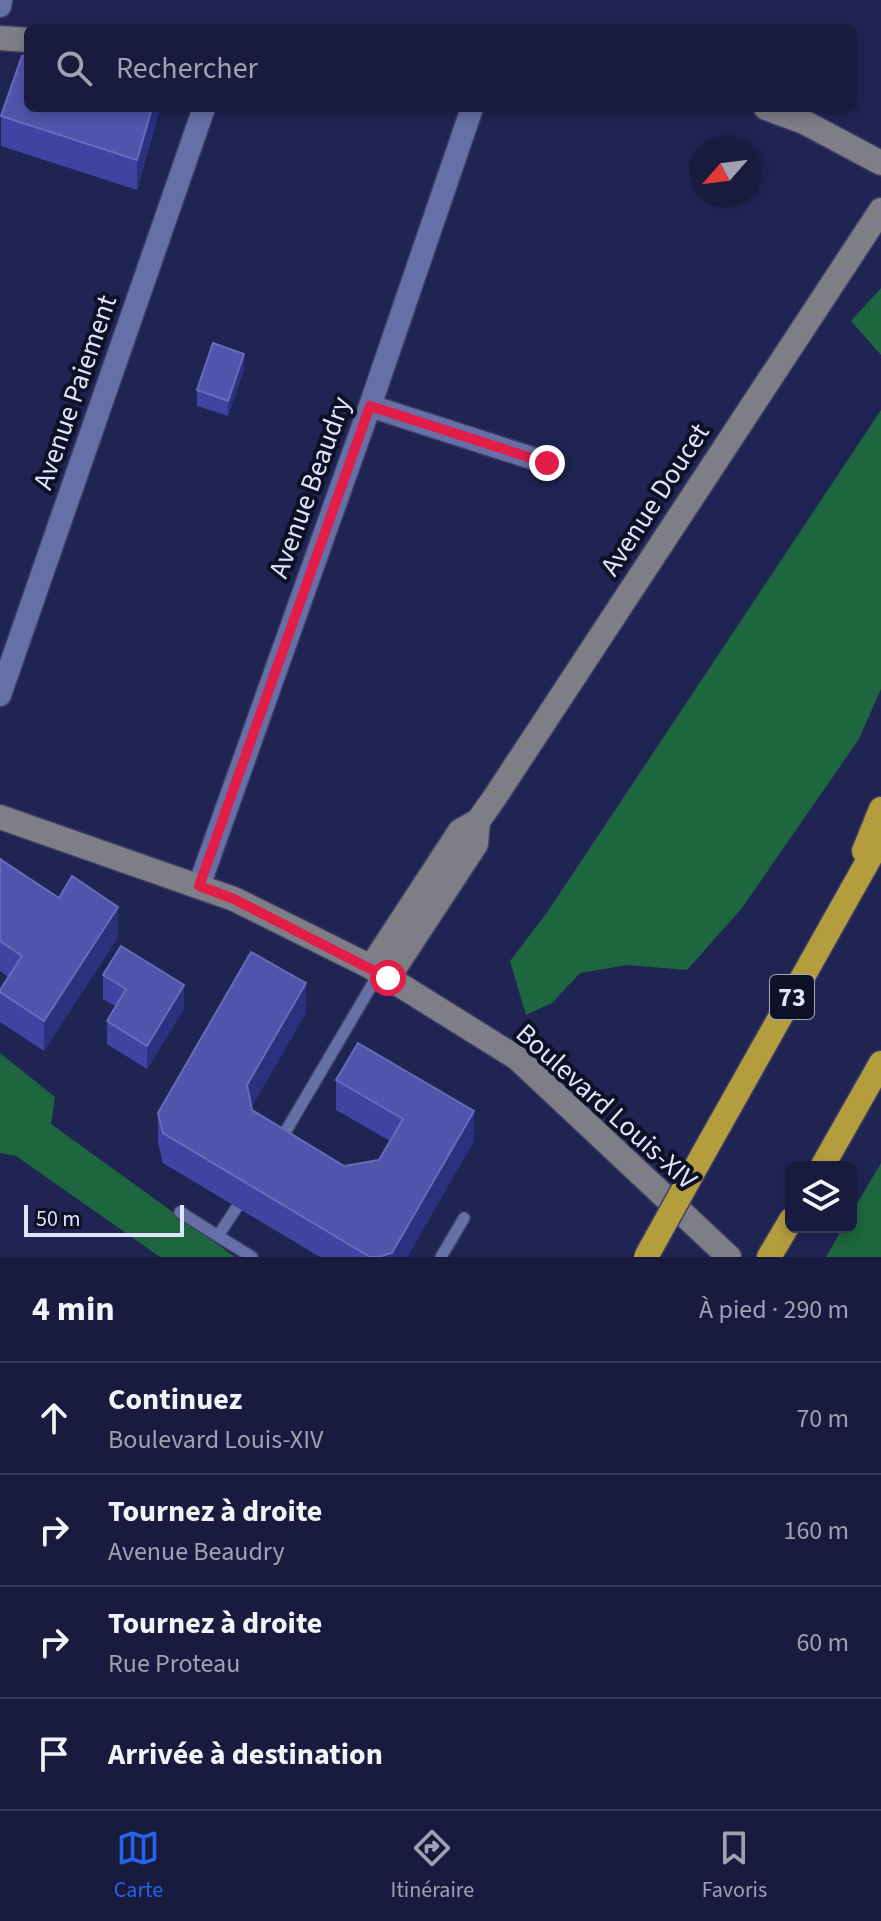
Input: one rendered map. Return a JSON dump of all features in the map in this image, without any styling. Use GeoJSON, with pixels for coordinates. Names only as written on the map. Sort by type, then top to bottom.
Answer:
{"type":"FeatureCollection","features":[{"type":"Feature","properties":{"kind":"highway"},"geometry":{"type":"LineString","coordinates":[[838,916],[881,809]]}},
{"type":"Feature","properties":{"kind":"highway","name":"73"},"geometry":{"type":"LineString","coordinates":[[646,1257],[881,838]]}},
{"type":"Feature","properties":{"kind":"highway"},"geometry":{"type":"LineString","coordinates":[[827,1161],[881,1063]]}},
{"type":"Feature","properties":{"kind":"highway"},"geometry":{"type":"LineString","coordinates":[[828,1161],[881,1091]]}},
{"type":"Feature","properties":{"kind":"highway"},"geometry":{"type":"LineString","coordinates":[[769,1257],[785,1229]]}},
{"type":"Feature","properties":{"kind":"street"},"geometry":{"type":"LineString","coordinates":[[0,6],[1,0]]}},
{"type":"Feature","properties":{"kind":"street"},"geometry":{"type":"LineString","coordinates":[[0,38],[24,40]]}},
{"type":"Feature","properties":{"kind":"street","name":"Avenue Paiement"},"geometry":{"type":"LineString","coordinates":[[0,695],[203,112]]}},
{"type":"Feature","properties":{"kind":"street","name":"Avenue Beaudry"},"geometry":{"type":"LineString","coordinates":[[199,886],[370,406],[471,112]]}},
{"type":"Feature","properties":{"kind":"street"},"geometry":{"type":"LineString","coordinates":[[777,112],[804,122],[881,163]]}},
{"type":"Feature","properties":{"kind":"street","name":"Avenue Doucet"},"geometry":{"type":"LineString","coordinates":[[379,973],[460,831],[478,821],[881,210]]}},
{"type":"Feature","properties":{"kind":"street"},"geometry":{"type":"LineString","coordinates":[[370,406],[547,463]]}},
{"type":"Feature","properties":{"kind":"street","name":"Boulevard Louis-XIV"},"geometry":{"type":"LineString","coordinates":[[0,817],[234,899],[379,973],[517,1058],[729,1257]]}},
{"type":"Feature","properties":{"kind":"lane"},"geometry":{"type":"LineString","coordinates":[[273,1153],[379,973]]}},
{"type":"Feature","properties":{"kind":"lane"},"geometry":{"type":"LineString","coordinates":[[218,1236],[237,1207]]}},
{"type":"Feature","properties":{"kind":"lane"},"geometry":{"type":"LineString","coordinates":[[180,1212],[252,1257]]}},
{"type":"Feature","properties":{"kind":"lane"},"geometry":{"type":"LineString","coordinates":[[441,1257],[464,1218]]}},
{"type":"Feature","properties":{"kind":"green space"},"geometry":{"type":"Polygon","coordinates":[[[881,288],[881,355],[851,321],[881,288]]]}},
{"type":"Feature","properties":{"kind":"green space"},"geometry":{"type":"Polygon","coordinates":[[[881,410],[881,689],[859,739],[742,908],[687,970],[627,965],[580,973],[552,1003],[526,1015],[510,961],[546,914],[881,410]]]}},
{"type":"Feature","properties":{"kind":"green space"},"geometry":{"type":"Polygon","coordinates":[[[0,1053],[55,1097],[51,1124],[235,1257],[160,1257],[16,1156],[0,1153],[0,1053]]]}},
{"type":"Feature","properties":{"kind":"green space"},"geometry":{"type":"Polygon","coordinates":[[[881,1163],[881,1257],[826,1257],[840,1233],[857,1233],[857,1204],[881,1163]]]}},
{"type":"Feature","properties":{"kind":"building"},"geometry":{"type":"Polygon","coordinates":[[[22,56],[24,112],[151,112],[137,160],[1,116],[22,56]]]}},
{"type":"Feature","properties":{"kind":"building"},"geometry":{"type":"Polygon","coordinates":[[[213,343],[244,354],[228,401],[197,390],[213,343]]]}},
{"type":"Feature","properties":{"kind":"building"},"geometry":{"type":"Polygon","coordinates":[[[0,859],[59,898],[72,876],[118,907],[44,1021],[0,992],[22,956],[0,941],[0,859]]]}},
{"type":"Feature","properties":{"kind":"building"},"geometry":{"type":"Polygon","coordinates":[[[121,946],[184,985],[147,1046],[107,1021],[126,989],[103,975],[121,946]]]}},
{"type":"Feature","properties":{"kind":"building"},"geometry":{"type":"Polygon","coordinates":[[[251,952],[306,983],[247,1085],[252,1110],[344,1166],[379,1160],[403,1119],[336,1080],[358,1043],[474,1111],[392,1253],[370,1257],[163,1133],[158,1113],[251,952]]]}},
{"type":"Feature","properties":{"kind":"route"},"geometry":{"type":"LineString","coordinates":[[388,978],[234,899],[199,886],[370,406],[547,463]]}}]}
